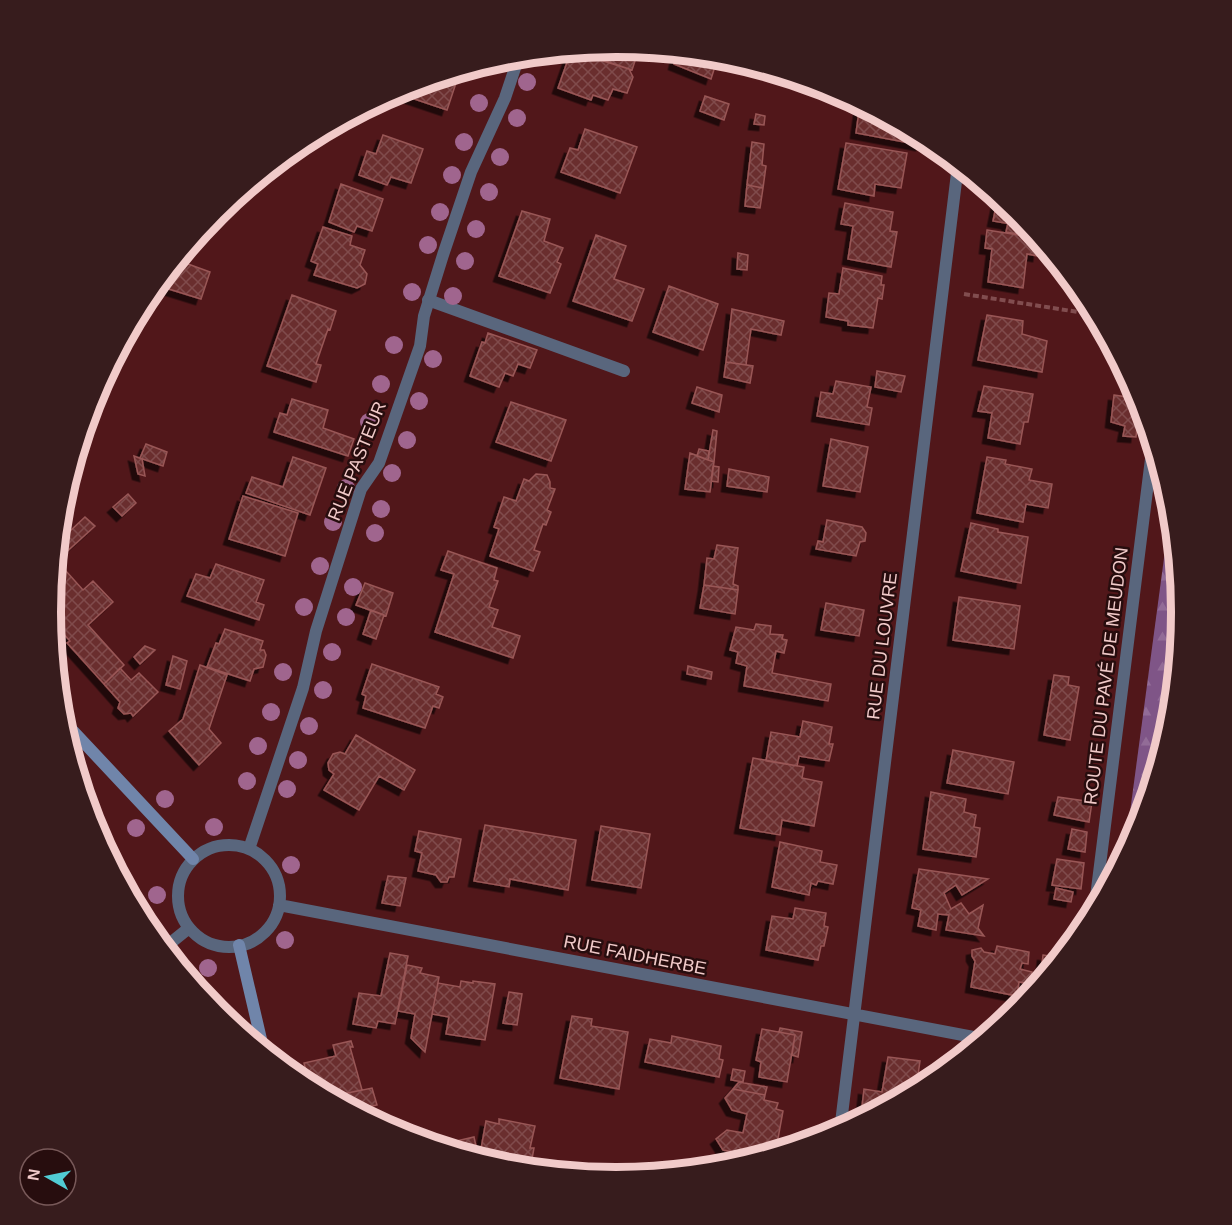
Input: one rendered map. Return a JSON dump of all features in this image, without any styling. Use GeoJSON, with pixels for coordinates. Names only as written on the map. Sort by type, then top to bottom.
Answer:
{"type":"FeatureCollection","features":[{"type":"Feature","properties":{"kind":"street","name":"RUE PASTEUR"},"geometry":{"type":"LineString","coordinates":[[249,849],[303,688],[316,632],[362,489],[379,463],[420,346],[428,300],[471,172],[506,98],[516,67]]}},
{"type":"Feature","properties":{"kind":"street","name":"RUE DU LOUVRE"},"geometry":{"type":"LineString","coordinates":[[841,1120],[957,174]]}},
{"type":"Feature","properties":{"kind":"street"},"geometry":{"type":"LineString","coordinates":[[428,300],[624,371]]}},
{"type":"Feature","properties":{"kind":"street","name":"ROUTE DU PAVÉ DE MEUDON"},"geometry":{"type":"LineString","coordinates":[[1097,890],[1151,462]]}},
{"type":"Feature","properties":{"kind":"street"},"geometry":{"type":"LineString","coordinates":[[73,731],[193,859]]}},
{"type":"Feature","properties":{"kind":"street"},"geometry":{"type":"LineString","coordinates":[[220,845],[235,845],[249,849],[261,856],[277,878],[280,891],[279,905],[274,919],[266,931],[254,940],[225,947],[212,944],[189,928],[182,915],[179,885],[184,871],[193,859],[206,850],[220,845]]}},
{"type":"Feature","properties":{"kind":"street","name":"RUE FAIDHERBE"},"geometry":{"type":"LineString","coordinates":[[279,905],[973,1037]]}},
{"type":"Feature","properties":{"kind":"street"},"geometry":{"type":"LineString","coordinates":[[170,944],[189,928]]}},
{"type":"Feature","properties":{"kind":"street"},"geometry":{"type":"LineString","coordinates":[[239,945],[261,1039]]}},
{"type":"Feature","properties":{"kind":"path"},"geometry":{"type":"LineString","coordinates":[[943,292],[1078,312]]}},
{"type":"Feature","properties":{"kind":"green space"},"geometry":{"type":"Polygon","coordinates":[[[1167,538],[1172,612],[1167,685],[1153,756],[1128,827],[1167,538]]]}},
{"type":"Feature","properties":{"kind":"building"},"geometry":{"type":"Polygon","coordinates":[[[592,58],[629,69],[633,77],[627,93],[613,89],[608,100],[593,95],[591,100],[558,88],[568,59],[592,58]]]}},
{"type":"Feature","properties":{"kind":"building"},"geometry":{"type":"Polygon","coordinates":[[[596,58],[636,58],[632,70],[596,58]]]}},
{"type":"Feature","properties":{"kind":"building"},"geometry":{"type":"Polygon","coordinates":[[[675,60],[715,66],[711,79],[674,64],[675,60]]]}},
{"type":"Feature","properties":{"kind":"building"},"geometry":{"type":"Polygon","coordinates":[[[457,80],[447,110],[408,97],[457,80]]]}},
{"type":"Feature","properties":{"kind":"building"},"geometry":{"type":"Polygon","coordinates":[[[705,96],[729,104],[724,120],[700,111],[705,96]]]}},
{"type":"Feature","properties":{"kind":"building"},"geometry":{"type":"Polygon","coordinates":[[[859,113],[914,144],[856,133],[859,113]]]}},
{"type":"Feature","properties":{"kind":"building"},"geometry":{"type":"Polygon","coordinates":[[[756,114],[765,116],[764,125],[754,124],[756,114]]]}},
{"type":"Feature","properties":{"kind":"building"},"geometry":{"type":"Polygon","coordinates":[[[585,129],[637,147],[620,193],[561,172],[570,148],[578,150],[585,129]]]}},
{"type":"Feature","properties":{"kind":"building"},"geometry":{"type":"Polygon","coordinates":[[[383,135],[423,149],[411,183],[391,177],[387,185],[359,175],[367,151],[376,154],[383,135]]]}},
{"type":"Feature","properties":{"kind":"building"},"geometry":{"type":"Polygon","coordinates":[[[752,142],[764,144],[762,165],[766,166],[763,188],[747,185],[752,142]]]}},
{"type":"Feature","properties":{"kind":"building"},"geometry":{"type":"Polygon","coordinates":[[[846,143],[907,153],[901,188],[875,184],[874,196],[838,189],[846,143]]]}},
{"type":"Feature","properties":{"kind":"building"},"geometry":{"type":"Polygon","coordinates":[[[341,184],[383,199],[372,231],[357,226],[354,232],[329,222],[341,184]]]}},
{"type":"Feature","properties":{"kind":"building"},"geometry":{"type":"Polygon","coordinates":[[[747,185],[763,188],[760,208],[745,206],[747,185]]]}},
{"type":"Feature","properties":{"kind":"building"},"geometry":{"type":"Polygon","coordinates":[[[845,203],[893,212],[890,231],[897,232],[891,267],[848,259],[853,226],[841,224],[845,203]]]}},
{"type":"Feature","properties":{"kind":"building"},"geometry":{"type":"Polygon","coordinates":[[[996,208],[1013,224],[993,221],[996,208]]]}},
{"type":"Feature","properties":{"kind":"building"},"geometry":{"type":"Polygon","coordinates":[[[522,211],[550,219],[544,241],[563,248],[557,262],[561,264],[550,293],[499,276],[522,211]]]}},
{"type":"Feature","properties":{"kind":"building"},"geometry":{"type":"Polygon","coordinates":[[[1008,223],[1013,224],[1023,235],[1006,232],[1008,223]]]}},
{"type":"Feature","properties":{"kind":"building"},"geometry":{"type":"Polygon","coordinates":[[[323,227],[352,236],[350,245],[365,250],[360,265],[367,274],[365,284],[357,288],[314,275],[318,264],[311,261],[323,227]]]}},
{"type":"Feature","properties":{"kind":"building"},"geometry":{"type":"Polygon","coordinates":[[[987,230],[1024,236],[1034,246],[1039,252],[1038,256],[1027,254],[1023,288],[988,282],[992,249],[985,248],[987,230]]]}},
{"type":"Feature","properties":{"kind":"building"},"geometry":{"type":"Polygon","coordinates":[[[596,235],[626,246],[614,279],[644,289],[632,321],[573,301],[596,235]]]}},
{"type":"Feature","properties":{"kind":"building"},"geometry":{"type":"Polygon","coordinates":[[[738,253],[748,255],[747,270],[737,269],[738,253]]]}},
{"type":"Feature","properties":{"kind":"building"},"geometry":{"type":"Polygon","coordinates":[[[184,263],[210,272],[201,299],[165,288],[184,263]]]}},
{"type":"Feature","properties":{"kind":"building"},"geometry":{"type":"Polygon","coordinates":[[[843,268],[882,276],[881,285],[884,285],[882,299],[878,298],[873,328],[848,325],[848,321],[826,317],[829,293],[839,294],[843,268]]]}},
{"type":"Feature","properties":{"kind":"building"},"geometry":{"type":"Polygon","coordinates":[[[669,286],[718,304],[703,350],[653,332],[669,286]]]}},
{"type":"Feature","properties":{"kind":"building"},"geometry":{"type":"Polygon","coordinates":[[[292,295],[336,311],[316,364],[321,365],[316,382],[267,366],[292,295]]]}},
{"type":"Feature","properties":{"kind":"building"},"geometry":{"type":"Polygon","coordinates":[[[732,309],[784,321],[781,335],[751,329],[746,365],[726,362],[732,309]]]}},
{"type":"Feature","properties":{"kind":"building"},"geometry":{"type":"Polygon","coordinates":[[[987,315],[1023,321],[1022,334],[1047,341],[1042,372],[978,360],[987,315]]]}},
{"type":"Feature","properties":{"kind":"building"},"geometry":{"type":"Polygon","coordinates":[[[488,333],[537,350],[530,368],[518,364],[513,376],[505,373],[499,387],[470,376],[482,342],[485,343],[488,333]]]}},
{"type":"Feature","properties":{"kind":"building"},"geometry":{"type":"Polygon","coordinates":[[[726,362],[753,366],[750,383],[724,377],[726,362]]]}},
{"type":"Feature","properties":{"kind":"building"},"geometry":{"type":"Polygon","coordinates":[[[877,371],[905,376],[901,392],[875,387],[877,371]]]}},
{"type":"Feature","properties":{"kind":"building"},"geometry":{"type":"Polygon","coordinates":[[[836,381],[871,387],[867,407],[872,408],[869,425],[817,416],[821,392],[833,394],[836,381]]]}},
{"type":"Feature","properties":{"kind":"building"},"geometry":{"type":"Polygon","coordinates":[[[984,386],[1033,394],[1028,422],[1024,422],[1020,444],[988,438],[992,413],[978,411],[984,386]]]}},
{"type":"Feature","properties":{"kind":"building"},"geometry":{"type":"Polygon","coordinates":[[[697,387],[722,395],[719,412],[692,403],[697,387]]]}},
{"type":"Feature","properties":{"kind":"building"},"geometry":{"type":"Polygon","coordinates":[[[1114,395],[1128,397],[1138,422],[1136,437],[1123,436],[1125,426],[1111,422],[1114,395]]]}},
{"type":"Feature","properties":{"kind":"building"},"geometry":{"type":"Polygon","coordinates":[[[292,399],[328,410],[323,428],[354,439],[348,456],[274,432],[280,413],[287,415],[292,399]]]}},
{"type":"Feature","properties":{"kind":"building"},"geometry":{"type":"Polygon","coordinates":[[[511,402],[566,420],[551,461],[496,442],[511,402]]]}},
{"type":"Feature","properties":{"kind":"building"},"geometry":{"type":"Polygon","coordinates":[[[713,430],[717,431],[714,462],[708,460],[713,430]]]}},
{"type":"Feature","properties":{"kind":"building"},"geometry":{"type":"Polygon","coordinates":[[[831,439],[868,447],[860,492],[823,486],[831,439]]]}},
{"type":"Feature","properties":{"kind":"building"},"geometry":{"type":"Polygon","coordinates":[[[146,444],[167,452],[163,466],[140,458],[146,444]]]}},
{"type":"Feature","properties":{"kind":"building"},"geometry":{"type":"Polygon","coordinates":[[[699,449],[709,451],[708,460],[697,456],[699,449]]]}},
{"type":"Feature","properties":{"kind":"building"},"geometry":{"type":"Polygon","coordinates":[[[690,453],[714,462],[710,492],[685,489],[690,453]]]}},
{"type":"Feature","properties":{"kind":"building"},"geometry":{"type":"Polygon","coordinates":[[[134,456],[142,459],[145,476],[138,474],[134,456]]]}},
{"type":"Feature","properties":{"kind":"building"},"geometry":{"type":"Polygon","coordinates":[[[293,457],[326,468],[310,515],[246,493],[252,477],[283,487],[293,457]]]}},
{"type":"Feature","properties":{"kind":"building"},"geometry":{"type":"Polygon","coordinates":[[[987,457],[1006,460],[1005,464],[1032,469],[1029,480],[1052,484],[1048,508],[1026,504],[1023,522],[977,513],[987,457]]]}},
{"type":"Feature","properties":{"kind":"building"},"geometry":{"type":"Polygon","coordinates":[[[713,466],[719,467],[718,482],[711,481],[713,466]]]}},
{"type":"Feature","properties":{"kind":"building"},"geometry":{"type":"Polygon","coordinates":[[[729,469],[769,477],[767,492],[727,486],[729,469]]]}},
{"type":"Feature","properties":{"kind":"building"},"geometry":{"type":"Polygon","coordinates":[[[536,474],[547,475],[550,488],[555,489],[547,510],[551,512],[546,525],[543,524],[534,550],[540,552],[533,571],[490,556],[499,529],[494,527],[504,497],[516,501],[524,479],[529,481],[536,474]]]}},
{"type":"Feature","properties":{"kind":"building"},"geometry":{"type":"Polygon","coordinates":[[[128,494],[136,503],[122,516],[113,507],[128,494]]]}},
{"type":"Feature","properties":{"kind":"building"},"geometry":{"type":"Polygon","coordinates":[[[243,496],[298,513],[285,556],[229,539],[243,496]]]}},
{"type":"Feature","properties":{"kind":"building"},"geometry":{"type":"Polygon","coordinates":[[[85,517],[95,526],[64,554],[67,531],[69,532],[85,517]]]}},
{"type":"Feature","properties":{"kind":"building"},"geometry":{"type":"Polygon","coordinates":[[[827,520],[862,527],[866,533],[865,541],[860,542],[856,556],[816,549],[818,541],[823,542],[827,520]]]}},
{"type":"Feature","properties":{"kind":"building"},"geometry":{"type":"Polygon","coordinates":[[[971,523],[998,529],[998,532],[1028,537],[1021,583],[961,571],[971,523]]]}},
{"type":"Feature","properties":{"kind":"building"},"geometry":{"type":"Polygon","coordinates":[[[717,545],[738,548],[733,584],[738,586],[738,590],[704,585],[707,558],[714,559],[717,545]]]}},
{"type":"Feature","properties":{"kind":"building"},"geometry":{"type":"Polygon","coordinates":[[[448,551],[497,568],[494,580],[498,581],[489,607],[498,610],[492,627],[520,636],[513,658],[435,632],[454,574],[441,570],[448,551]]]}},
{"type":"Feature","properties":{"kind":"building"},"geometry":{"type":"Polygon","coordinates":[[[216,564],[264,580],[256,602],[264,605],[259,620],[187,596],[196,574],[210,578],[216,564]]]}},
{"type":"Feature","properties":{"kind":"building"},"geometry":{"type":"Polygon","coordinates":[[[63,567],[83,590],[93,581],[113,602],[88,625],[124,665],[104,684],[67,643],[70,641],[62,632],[63,567]]]}},
{"type":"Feature","properties":{"kind":"building"},"geometry":{"type":"Polygon","coordinates":[[[365,583],[393,593],[386,616],[356,605],[365,583]]]}},
{"type":"Feature","properties":{"kind":"building"},"geometry":{"type":"Polygon","coordinates":[[[704,585],[738,590],[735,614],[700,608],[704,585]]]}},
{"type":"Feature","properties":{"kind":"building"},"geometry":{"type":"Polygon","coordinates":[[[959,597],[1020,606],[1014,649],[953,640],[959,597]]]}},
{"type":"Feature","properties":{"kind":"building"},"geometry":{"type":"Polygon","coordinates":[[[826,603],[864,610],[859,636],[821,630],[826,603]]]}},
{"type":"Feature","properties":{"kind":"building"},"geometry":{"type":"Polygon","coordinates":[[[371,610],[384,615],[376,639],[363,634],[371,610]]]}},
{"type":"Feature","properties":{"kind":"building"},"geometry":{"type":"Polygon","coordinates":[[[756,624],[771,626],[770,634],[783,635],[782,639],[787,640],[784,653],[776,651],[772,673],[831,684],[828,701],[744,686],[747,666],[736,663],[738,652],[730,650],[736,627],[754,630],[756,624]]]}},
{"type":"Feature","properties":{"kind":"building"},"geometry":{"type":"Polygon","coordinates":[[[225,629],[263,641],[260,650],[264,650],[266,655],[263,667],[254,669],[250,681],[207,667],[216,643],[219,644],[225,629]]]}},
{"type":"Feature","properties":{"kind":"building"},"geometry":{"type":"Polygon","coordinates":[[[145,646],[155,650],[140,664],[134,657],[145,646]]]}},
{"type":"Feature","properties":{"kind":"building"},"geometry":{"type":"Polygon","coordinates":[[[173,656],[187,661],[180,689],[166,685],[173,656]]]}},
{"type":"Feature","properties":{"kind":"building"},"geometry":{"type":"Polygon","coordinates":[[[372,664],[439,687],[436,694],[443,697],[439,708],[433,706],[425,728],[363,708],[366,696],[362,694],[372,664]]]}},
{"type":"Feature","properties":{"kind":"building"},"geometry":{"type":"Polygon","coordinates":[[[200,665],[227,675],[209,729],[221,743],[199,765],[169,731],[183,719],[200,665]]]}},
{"type":"Feature","properties":{"kind":"building"},"geometry":{"type":"Polygon","coordinates":[[[688,666],[712,672],[711,679],[687,674],[688,666]]]}},
{"type":"Feature","properties":{"kind":"building"},"geometry":{"type":"Polygon","coordinates":[[[120,668],[131,680],[139,673],[158,692],[133,716],[131,713],[124,714],[118,708],[120,702],[104,684],[120,668]]]}},
{"type":"Feature","properties":{"kind":"building"},"geometry":{"type":"Polygon","coordinates":[[[1054,675],[1069,677],[1068,685],[1079,687],[1070,740],[1044,735],[1054,675]]]}},
{"type":"Feature","properties":{"kind":"building"},"geometry":{"type":"Polygon","coordinates":[[[803,721],[832,727],[829,744],[833,744],[829,761],[799,756],[797,766],[766,761],[771,732],[800,737],[803,721]]]}},
{"type":"Feature","properties":{"kind":"building"},"geometry":{"type":"Polygon","coordinates":[[[356,735],[415,770],[404,790],[379,776],[359,810],[324,790],[334,774],[329,770],[328,763],[333,754],[340,752],[345,754],[356,735]]]}},
{"type":"Feature","properties":{"kind":"building"},"geometry":{"type":"Polygon","coordinates":[[[953,750],[1014,762],[1008,794],[947,783],[953,750]]]}},
{"type":"Feature","properties":{"kind":"building"},"geometry":{"type":"Polygon","coordinates":[[[753,758],[804,767],[802,778],[822,782],[814,826],[782,820],[780,835],[740,828],[753,758]]]}},
{"type":"Feature","properties":{"kind":"building"},"geometry":{"type":"Polygon","coordinates":[[[931,792],[966,799],[964,812],[976,815],[974,827],[980,828],[976,857],[923,849],[931,792]]]}},
{"type":"Feature","properties":{"kind":"building"},"geometry":{"type":"Polygon","coordinates":[[[1058,797],[1092,802],[1089,822],[1054,815],[1058,797]]]}},
{"type":"Feature","properties":{"kind":"building"},"geometry":{"type":"Polygon","coordinates":[[[485,825],[576,840],[568,890],[510,879],[509,887],[474,881],[485,825]]]}},
{"type":"Feature","properties":{"kind":"building"},"geometry":{"type":"Polygon","coordinates":[[[601,826],[650,834],[641,888],[592,880],[601,826]]]}},
{"type":"Feature","properties":{"kind":"building"},"geometry":{"type":"Polygon","coordinates":[[[1072,829],[1087,832],[1085,852],[1068,849],[1072,829]]]}},
{"type":"Feature","properties":{"kind":"building"},"geometry":{"type":"Polygon","coordinates":[[[419,831],[461,839],[454,877],[449,877],[447,882],[441,882],[436,875],[418,871],[422,853],[415,851],[419,831]]]}},
{"type":"Feature","properties":{"kind":"building"},"geometry":{"type":"Polygon","coordinates":[[[780,842],[822,851],[820,862],[837,865],[833,884],[818,881],[816,885],[811,883],[809,895],[772,887],[780,842]]]}},
{"type":"Feature","properties":{"kind":"building"},"geometry":{"type":"Polygon","coordinates":[[[1057,859],[1084,863],[1081,889],[1052,885],[1057,859]]]}},
{"type":"Feature","properties":{"kind":"building"},"geometry":{"type":"Polygon","coordinates":[[[919,869],[988,879],[962,895],[956,885],[944,893],[951,909],[961,903],[969,914],[983,905],[978,928],[984,936],[946,930],[949,915],[938,914],[936,930],[918,926],[921,910],[912,908],[919,869]]]}},
{"type":"Feature","properties":{"kind":"building"},"geometry":{"type":"Polygon","coordinates":[[[388,876],[406,878],[400,906],[382,903],[388,876]]]}},
{"type":"Feature","properties":{"kind":"building"},"geometry":{"type":"Polygon","coordinates":[[[1056,888],[1073,892],[1071,902],[1054,899],[1056,888]]]}},
{"type":"Feature","properties":{"kind":"building"},"geometry":{"type":"Polygon","coordinates":[[[795,908],[826,913],[824,926],[828,927],[818,960],[766,950],[772,916],[793,919],[795,908]]]}},
{"type":"Feature","properties":{"kind":"building"},"geometry":{"type":"Polygon","coordinates":[[[997,946],[1029,952],[1028,964],[1022,963],[1020,969],[1032,972],[1030,983],[1019,982],[1017,996],[971,987],[975,961],[972,950],[981,948],[984,952],[995,954],[997,946]]]}},
{"type":"Feature","properties":{"kind":"building"},"geometry":{"type":"Polygon","coordinates":[[[390,953],[408,956],[395,1024],[378,1021],[376,1028],[353,1024],[359,993],[381,996],[390,953]]]}},
{"type":"Feature","properties":{"kind":"building"},"geometry":{"type":"Polygon","coordinates":[[[1043,955],[1052,957],[1041,970],[1043,955]]]}},
{"type":"Feature","properties":{"kind":"building"},"geometry":{"type":"Polygon","coordinates":[[[407,965],[422,968],[420,973],[439,977],[425,1052],[411,1038],[415,1014],[398,1011],[407,965]]]}},
{"type":"Feature","properties":{"kind":"building"},"geometry":{"type":"Polygon","coordinates":[[[461,981],[495,984],[485,1040],[446,1034],[449,1017],[432,1014],[438,983],[460,987],[461,981]]]}},
{"type":"Feature","properties":{"kind":"building"},"geometry":{"type":"Polygon","coordinates":[[[509,992],[522,994],[517,1025],[503,1023],[509,992]]]}},
{"type":"Feature","properties":{"kind":"building"},"geometry":{"type":"Polygon","coordinates":[[[572,1016],[592,1019],[591,1026],[628,1032],[619,1089],[560,1078],[572,1016]]]}},
{"type":"Feature","properties":{"kind":"building"},"geometry":{"type":"Polygon","coordinates":[[[780,1028],[802,1032],[798,1057],[792,1055],[795,1035],[779,1032],[780,1028]]]}},
{"type":"Feature","properties":{"kind":"building"},"geometry":{"type":"Polygon","coordinates":[[[762,1029],[795,1035],[787,1082],[759,1077],[761,1062],[756,1060],[762,1029]]]}},
{"type":"Feature","properties":{"kind":"building"},"geometry":{"type":"Polygon","coordinates":[[[672,1036],[721,1046],[719,1059],[723,1060],[719,1077],[645,1062],[650,1039],[671,1043],[672,1036]]]}},
{"type":"Feature","properties":{"kind":"building"},"geometry":{"type":"Polygon","coordinates":[[[351,1041],[353,1047],[350,1047],[362,1090],[339,1095],[307,1074],[304,1063],[336,1056],[333,1045],[351,1041]]]}},
{"type":"Feature","properties":{"kind":"building"},"geometry":{"type":"Polygon","coordinates":[[[888,1057],[920,1061],[917,1079],[868,1108],[862,1107],[864,1089],[882,1092],[888,1057]]]}},
{"type":"Feature","properties":{"kind":"building"},"geometry":{"type":"Polygon","coordinates":[[[733,1069],[745,1071],[743,1082],[731,1080],[733,1069]]]}},
{"type":"Feature","properties":{"kind":"building"},"geometry":{"type":"Polygon","coordinates":[[[739,1082],[767,1087],[765,1095],[733,1089],[739,1082]]]}},
{"type":"Feature","properties":{"kind":"building"},"geometry":{"type":"Polygon","coordinates":[[[372,1088],[377,1105],[364,1108],[339,1095],[372,1088]]]}},
{"type":"Feature","properties":{"kind":"building"},"geometry":{"type":"Polygon","coordinates":[[[733,1089],[765,1095],[764,1100],[778,1103],[776,1109],[783,1111],[777,1144],[767,1142],[766,1147],[741,1153],[723,1150],[716,1139],[727,1130],[743,1133],[747,1114],[732,1110],[725,1098],[733,1089]]]}},
{"type":"Feature","properties":{"kind":"building"},"geometry":{"type":"Polygon","coordinates":[[[499,1119],[535,1126],[530,1148],[534,1148],[532,1161],[481,1151],[486,1121],[499,1124],[499,1119]]]}},
{"type":"Feature","properties":{"kind":"building"},"geometry":{"type":"Polygon","coordinates":[[[474,1137],[477,1150],[452,1143],[474,1137]]]}}]}
